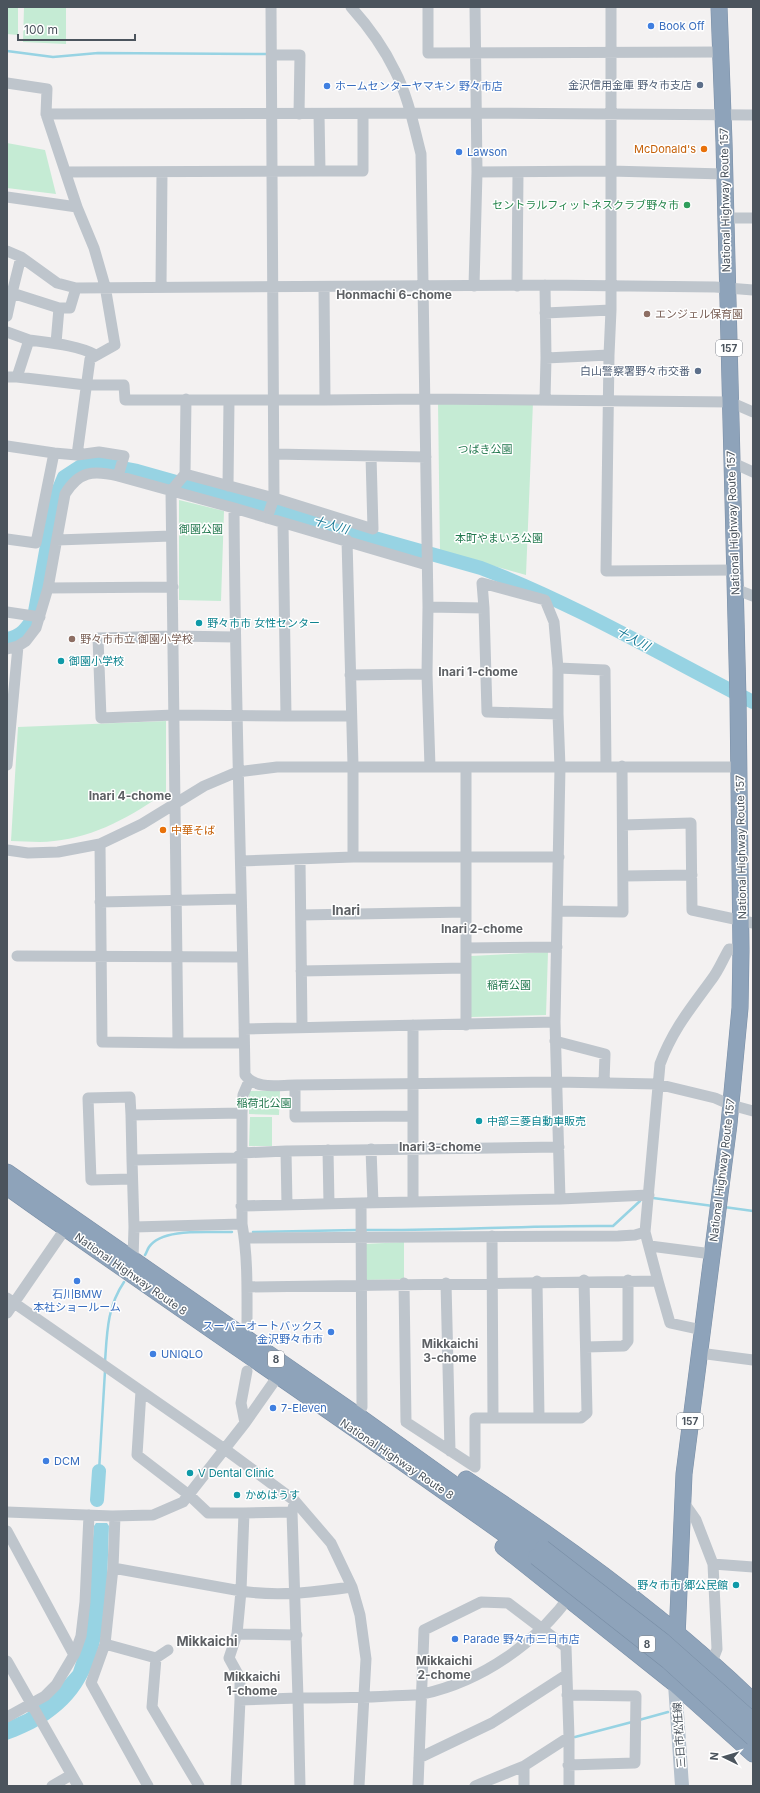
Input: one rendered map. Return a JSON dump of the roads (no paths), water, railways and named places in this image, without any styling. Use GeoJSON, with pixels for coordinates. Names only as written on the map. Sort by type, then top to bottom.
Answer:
{"type":"FeatureCollection","features":[{"type":"Feature","properties":{"kind":"highway","name":"National Highway Route 157"},"geometry":{"type":"LineString","coordinates":[[675,1684],[682,1500],[698,1353],[731,1105],[740,1008],[742,950],[748,922],[739,767],[726,218],[719,7]]}},
{"type":"Feature","properties":{"kind":"highway","name":"National Highway Route 8"},"geometry":{"type":"LineString","coordinates":[[7,1172],[360,1418],[540,1553],[663,1641],[753,1721]]}},
{"type":"Feature","properties":{"kind":"highway","name":"National Highway Route 8"},"geometry":{"type":"LineString","coordinates":[[7,1187],[313,1401],[540,1553],[668,1661],[753,1738]]}},
{"type":"Feature","properties":{"kind":"highway"},"geometry":{"type":"LineString","coordinates":[[313,1401],[413,1481],[520,1559],[569,1598],[675,1684],[753,1754]]}},
{"type":"Feature","properties":{"kind":"highway"},"geometry":{"type":"LineString","coordinates":[[360,1418],[456,1472],[512,1509],[591,1566],[676,1633],[712,1662],[753,1701]]}},
{"type":"Feature","properties":{"kind":"main road","name":"三日市松任線"},"geometry":{"type":"LineString","coordinates":[[675,1684],[682,1786]]}},
{"type":"Feature","properties":{"kind":"street"},"geometry":{"type":"LineString","coordinates":[[270,508],[274,454],[272,400],[271,7]]}},
{"type":"Feature","properties":{"kind":"street"},"geometry":{"type":"LineString","coordinates":[[351,7],[367,25],[396,71],[411,114],[421,154],[428,607],[427,674],[430,767]]}},
{"type":"Feature","properties":{"kind":"street"},"geometry":{"type":"LineString","coordinates":[[428,7],[428,53],[721,52]]}},
{"type":"Feature","properties":{"kind":"street"},"geometry":{"type":"LineString","coordinates":[[474,286],[477,172],[475,7]]}},
{"type":"Feature","properties":{"kind":"street"},"geometry":{"type":"LineString","coordinates":[[611,7],[610,171],[612,286],[609,355],[606,571],[734,570]]}},
{"type":"Feature","properties":{"kind":"street"},"geometry":{"type":"LineString","coordinates":[[272,55],[300,55],[299,114]]}},
{"type":"Feature","properties":{"kind":"street"},"geometry":{"type":"LineString","coordinates":[[7,86],[47,89],[46,114],[77,207],[94,248],[105,286],[115,345],[90,359],[77,455]]}},
{"type":"Feature","properties":{"kind":"street"},"geometry":{"type":"LineString","coordinates":[[46,114],[610,113],[753,115]]}},
{"type":"Feature","properties":{"kind":"street"},"geometry":{"type":"LineString","coordinates":[[319,114],[320,171]]}},
{"type":"Feature","properties":{"kind":"street"},"geometry":{"type":"LineString","coordinates":[[66,172],[363,171],[362,114]]}},
{"type":"Feature","properties":{"kind":"street"},"geometry":{"type":"LineString","coordinates":[[477,172],[518,173],[610,171],[724,174]]}},
{"type":"Feature","properties":{"kind":"street"},"geometry":{"type":"LineString","coordinates":[[161,286],[162,172]]}},
{"type":"Feature","properties":{"kind":"street"},"geometry":{"type":"LineString","coordinates":[[517,286],[518,173]]}},
{"type":"Feature","properties":{"kind":"street"},"geometry":{"type":"LineString","coordinates":[[7,197],[77,207]]}},
{"type":"Feature","properties":{"kind":"street"},"geometry":{"type":"LineString","coordinates":[[726,218],[753,218]]}},
{"type":"Feature","properties":{"kind":"street"},"geometry":{"type":"LineString","coordinates":[[7,251],[21,257],[57,283],[76,288],[105,286],[324,287],[545,285],[727,288],[753,290]]}},
{"type":"Feature","properties":{"kind":"street"},"geometry":{"type":"LineString","coordinates":[[7,316],[10,292],[21,257]]}},
{"type":"Feature","properties":{"kind":"street"},"geometry":{"type":"LineString","coordinates":[[545,285],[545,400]]}},
{"type":"Feature","properties":{"kind":"street"},"geometry":{"type":"LineString","coordinates":[[324,287],[325,400]]}},
{"type":"Feature","properties":{"kind":"street"},"geometry":{"type":"LineString","coordinates":[[10,292],[59,308],[70,308],[76,288]]}},
{"type":"Feature","properties":{"kind":"street"},"geometry":{"type":"LineString","coordinates":[[56,344],[59,308]]}},
{"type":"Feature","properties":{"kind":"street"},"geometry":{"type":"LineString","coordinates":[[545,313],[611,310]]}},
{"type":"Feature","properties":{"kind":"street"},"geometry":{"type":"LineString","coordinates":[[7,332],[30,340],[56,344],[96,355]]}},
{"type":"Feature","properties":{"kind":"street"},"geometry":{"type":"LineString","coordinates":[[30,340],[12,377],[86,385],[124,385],[125,400],[186,399],[229,401],[425,399],[730,402],[753,412]]}},
{"type":"Feature","properties":{"kind":"street"},"geometry":{"type":"LineString","coordinates":[[546,358],[609,355]]}},
{"type":"Feature","properties":{"kind":"street"},"geometry":{"type":"LineString","coordinates":[[178,1043],[173,588],[171,536],[173,490],[183,476],[186,399]]}},
{"type":"Feature","properties":{"kind":"street"},"geometry":{"type":"LineString","coordinates":[[228,486],[229,401]]}},
{"type":"Feature","properties":{"kind":"street"},"geometry":{"type":"LineString","coordinates":[[7,446],[77,455],[99,452],[124,456],[118,474]]}},
{"type":"Feature","properties":{"kind":"street"},"geometry":{"type":"LineString","coordinates":[[7,540],[36,543],[54,453]]}},
{"type":"Feature","properties":{"kind":"street"},"geometry":{"type":"LineString","coordinates":[[274,454],[426,457]]}},
{"type":"Feature","properties":{"kind":"street"},"geometry":{"type":"LineString","coordinates":[[7,649],[18,646],[26,641],[36,628],[34,616],[48,588],[65,494],[72,482],[87,473],[102,472],[118,474],[234,508],[270,508],[373,529],[371,456]]}},
{"type":"Feature","properties":{"kind":"street"},"geometry":{"type":"LineString","coordinates":[[731,462],[753,472]]}},
{"type":"Feature","properties":{"kind":"street"},"geometry":{"type":"LineString","coordinates":[[183,476],[228,486],[270,508],[284,523],[427,562]]}},
{"type":"Feature","properties":{"kind":"street"},"geometry":{"type":"LineString","coordinates":[[234,508],[235,637],[238,716],[237,772],[239,786],[241,860],[244,1043],[245,1075],[249,1080],[256,1084],[295,1085],[556,1082],[657,1084],[715,1098],[731,1105],[753,1111]]}},
{"type":"Feature","properties":{"kind":"street"},"geometry":{"type":"LineString","coordinates":[[284,523],[286,716]]}},
{"type":"Feature","properties":{"kind":"street"},"geometry":{"type":"LineString","coordinates":[[57,540],[171,536]]}},
{"type":"Feature","properties":{"kind":"street"},"geometry":{"type":"LineString","coordinates":[[347,540],[353,765],[353,857]]}},
{"type":"Feature","properties":{"kind":"street"},"geometry":{"type":"LineString","coordinates":[[558,714],[487,712],[482,583],[545,600],[554,622],[558,668],[560,767],[558,947],[555,1022],[560,1199]]}},
{"type":"Feature","properties":{"kind":"street"},"geometry":{"type":"LineString","coordinates":[[48,588],[173,588]]}},
{"type":"Feature","properties":{"kind":"street"},"geometry":{"type":"LineString","coordinates":[[735,589],[753,596]]}},
{"type":"Feature","properties":{"kind":"street"},"geometry":{"type":"LineString","coordinates":[[428,607],[484,608]]}},
{"type":"Feature","properties":{"kind":"street"},"geometry":{"type":"LineString","coordinates":[[7,612],[34,616]]}},
{"type":"Feature","properties":{"kind":"street"},"geometry":{"type":"LineString","coordinates":[[235,637],[173,636],[98,638],[101,718],[174,715],[351,716]]}},
{"type":"Feature","properties":{"kind":"street"},"geometry":{"type":"LineString","coordinates":[[7,765],[18,646]]}},
{"type":"Feature","properties":{"kind":"street"},"geometry":{"type":"LineString","coordinates":[[558,668],[605,670],[606,766]]}},
{"type":"Feature","properties":{"kind":"street"},"geometry":{"type":"LineString","coordinates":[[350,675],[427,674]]}},
{"type":"Feature","properties":{"kind":"street"},"geometry":{"type":"LineString","coordinates":[[7,850],[28,853],[58,852],[100,844],[142,824],[204,786],[237,772],[277,767],[353,765],[466,768],[606,766],[739,767]]}},
{"type":"Feature","properties":{"kind":"street"},"geometry":{"type":"LineString","coordinates":[[558,911],[623,912],[624,876],[622,766]]}},
{"type":"Feature","properties":{"kind":"street"},"geometry":{"type":"LineString","coordinates":[[466,768],[466,1025]]}},
{"type":"Feature","properties":{"kind":"street"},"geometry":{"type":"LineString","coordinates":[[623,825],[691,823],[692,910],[748,922]]}},
{"type":"Feature","properties":{"kind":"street"},"geometry":{"type":"LineString","coordinates":[[100,844],[102,1042],[244,1043]]}},
{"type":"Feature","properties":{"kind":"street"},"geometry":{"type":"LineString","coordinates":[[241,860],[300,860],[353,857],[559,857]]}},
{"type":"Feature","properties":{"kind":"street"},"geometry":{"type":"LineString","coordinates":[[300,860],[302,1027]]}},
{"type":"Feature","properties":{"kind":"street"},"geometry":{"type":"LineString","coordinates":[[624,876],[692,875]]}},
{"type":"Feature","properties":{"kind":"street"},"geometry":{"type":"LineString","coordinates":[[100,902],[177,899],[241,899]]}},
{"type":"Feature","properties":{"kind":"street"},"geometry":{"type":"LineString","coordinates":[[301,915],[466,912]]}},
{"type":"Feature","properties":{"kind":"street"},"geometry":{"type":"LineString","coordinates":[[466,948],[558,947]]}},
{"type":"Feature","properties":{"kind":"street"},"geometry":{"type":"LineString","coordinates":[[702,1330],[670,1323],[645,1232],[657,1084],[660,1064],[667,1045],[690,1006],[713,978],[729,949],[742,950]]}},
{"type":"Feature","properties":{"kind":"street"},"geometry":{"type":"LineString","coordinates":[[17,956],[100,958],[242,958]]}},
{"type":"Feature","properties":{"kind":"street"},"geometry":{"type":"LineString","coordinates":[[301,971],[466,968]]}},
{"type":"Feature","properties":{"kind":"street"},"geometry":{"type":"LineString","coordinates":[[244,1029],[412,1024],[466,1025],[555,1022]]}},
{"type":"Feature","properties":{"kind":"street"},"geometry":{"type":"LineString","coordinates":[[412,1024],[413,1202]]}},
{"type":"Feature","properties":{"kind":"street"},"geometry":{"type":"LineString","coordinates":[[555,1041],[605,1054],[604,1082]]}},
{"type":"Feature","properties":{"kind":"street"},"geometry":{"type":"LineString","coordinates":[[247,1326],[247,1287],[242,1224],[242,1113],[243,1095],[249,1080]]}},
{"type":"Feature","properties":{"kind":"street"},"geometry":{"type":"LineString","coordinates":[[295,1085],[295,1117],[413,1116]]}},
{"type":"Feature","properties":{"kind":"street"},"geometry":{"type":"LineString","coordinates":[[131,1179],[91,1180],[88,1098],[130,1097],[132,1160],[131,1179],[134,1227],[133,1259]]}},
{"type":"Feature","properties":{"kind":"street"},"geometry":{"type":"LineString","coordinates":[[131,1115],[242,1113]]}},
{"type":"Feature","properties":{"kind":"street"},"geometry":{"type":"LineString","coordinates":[[132,1160],[236,1158],[242,1153],[286,1151],[558,1147]]}},
{"type":"Feature","properties":{"kind":"street"},"geometry":{"type":"LineString","coordinates":[[371,1149],[373,1203]]}},
{"type":"Feature","properties":{"kind":"street"},"geometry":{"type":"LineString","coordinates":[[328,1150],[329,1204]]}},
{"type":"Feature","properties":{"kind":"street"},"geometry":{"type":"LineString","coordinates":[[286,1151],[287,1205]]}},
{"type":"Feature","properties":{"kind":"street"},"geometry":{"type":"LineString","coordinates":[[242,1206],[560,1199],[649,1195]]}},
{"type":"Feature","properties":{"kind":"street"},"geometry":{"type":"LineString","coordinates":[[360,1418],[362,1408],[360,1285],[361,1204]]}},
{"type":"Feature","properties":{"kind":"street"},"geometry":{"type":"LineString","coordinates":[[134,1227],[242,1224]]}},
{"type":"Feature","properties":{"kind":"street"},"geometry":{"type":"LineString","coordinates":[[7,1313],[10,1300],[65,1229]]}},
{"type":"Feature","properties":{"kind":"street"},"geometry":{"type":"LineString","coordinates":[[244,1238],[360,1236],[618,1236],[635,1235],[645,1232]]}},
{"type":"Feature","properties":{"kind":"street"},"geometry":{"type":"LineString","coordinates":[[492,1236],[493,1418]]}},
{"type":"Feature","properties":{"kind":"street"},"geometry":{"type":"LineString","coordinates":[[650,1246],[712,1254]]}},
{"type":"Feature","properties":{"kind":"street"},"geometry":{"type":"LineString","coordinates":[[247,1287],[584,1280],[658,1281]]}},
{"type":"Feature","properties":{"kind":"street"},"geometry":{"type":"LineString","coordinates":[[404,1284],[406,1422],[475,1467],[476,1418],[581,1418],[587,1413],[584,1280]]}},
{"type":"Feature","properties":{"kind":"street"},"geometry":{"type":"LineString","coordinates":[[586,1347],[624,1346],[628,1341],[628,1280]]}},
{"type":"Feature","properties":{"kind":"street"},"geometry":{"type":"LineString","coordinates":[[537,1281],[539,1418]]}},
{"type":"Feature","properties":{"kind":"street"},"geometry":{"type":"LineString","coordinates":[[446,1283],[450,1451]]}},
{"type":"Feature","properties":{"kind":"street"},"geometry":{"type":"LineString","coordinates":[[10,1300],[226,1450],[293,1507],[331,1543],[352,1588],[360,1615],[366,1659],[359,1786]]}},
{"type":"Feature","properties":{"kind":"street"},"geometry":{"type":"LineString","coordinates":[[698,1353],[753,1360]]}},
{"type":"Feature","properties":{"kind":"street"},"geometry":{"type":"LineString","coordinates":[[246,1423],[241,1403],[247,1371]]}},
{"type":"Feature","properties":{"kind":"street"},"geometry":{"type":"LineString","coordinates":[[7,1512],[113,1516],[153,1515],[183,1502],[226,1450],[278,1376]]}},
{"type":"Feature","properties":{"kind":"street"},"geometry":{"type":"LineString","coordinates":[[141,1390],[136,1455],[189,1495],[208,1513],[244,1513],[293,1507]]}},
{"type":"Feature","properties":{"kind":"street"},"geometry":{"type":"LineString","coordinates":[[682,1500],[696,1520],[713,1564],[717,1650],[712,1662]]}},
{"type":"Feature","properties":{"kind":"street"},"geometry":{"type":"LineString","coordinates":[[293,1507],[300,1786]]}},
{"type":"Feature","properties":{"kind":"street"},"geometry":{"type":"LineString","coordinates":[[236,1786],[240,1678],[229,1658],[237,1634],[241,1591],[244,1513]]}},
{"type":"Feature","properties":{"kind":"street"},"geometry":{"type":"LineString","coordinates":[[7,1717],[45,1696],[56,1685],[74,1656],[80,1636],[85,1602],[91,1515]]}},
{"type":"Feature","properties":{"kind":"street"},"geometry":{"type":"LineString","coordinates":[[113,1516],[113,1568],[106,1644],[91,1683],[148,1786]]}},
{"type":"Feature","properties":{"kind":"street"},"geometry":{"type":"LineString","coordinates":[[7,1531],[74,1656]]}},
{"type":"Feature","properties":{"kind":"street"},"geometry":{"type":"LineString","coordinates":[[713,1564],[753,1567]]}},
{"type":"Feature","properties":{"kind":"street"},"geometry":{"type":"LineString","coordinates":[[240,1700],[364,1698],[422,1694],[468,1680],[508,1657],[542,1629],[569,1598],[591,1566]]}},
{"type":"Feature","properties":{"kind":"street"},"geometry":{"type":"LineString","coordinates":[[113,1568],[263,1594],[295,1595],[352,1588]]}},
{"type":"Feature","properties":{"kind":"street"},"geometry":{"type":"LineString","coordinates":[[418,1786],[424,1630],[481,1602],[508,1603],[566,1647],[569,1786]]}},
{"type":"Feature","properties":{"kind":"street"},"geometry":{"type":"LineString","coordinates":[[237,1634],[297,1635]]}},
{"type":"Feature","properties":{"kind":"street"},"geometry":{"type":"LineString","coordinates":[[106,1644],[156,1658],[168,1650]]}},
{"type":"Feature","properties":{"kind":"street"},"geometry":{"type":"LineString","coordinates":[[156,1658],[152,1707],[199,1786]]}},
{"type":"Feature","properties":{"kind":"street"},"geometry":{"type":"LineString","coordinates":[[7,1661],[30,1704],[78,1786]]}},
{"type":"Feature","properties":{"kind":"street"},"geometry":{"type":"LineString","coordinates":[[419,1758],[492,1723],[566,1675]]}},
{"type":"Feature","properties":{"kind":"street"},"geometry":{"type":"LineString","coordinates":[[567,1695],[636,1696],[636,1763],[568,1765]]}},
{"type":"Feature","properties":{"kind":"street"},"geometry":{"type":"LineString","coordinates":[[475,1786],[524,1770],[569,1737]]}},
{"type":"Feature","properties":{"kind":"street"},"geometry":{"type":"LineString","coordinates":[[524,1770],[524,1786]]}},
{"type":"Feature","properties":{"kind":"street"},"geometry":{"type":"LineString","coordinates":[[52,1786],[71,1775]]}},
{"type":"Feature","properties":{"kind":"water"},"geometry":{"type":"Polygon","coordinates":[[[96,1523],[107,1523],[109,1526],[106,1594],[103,1625],[97,1654],[85,1681],[68,1704],[42,1724],[7,1740],[7,1722],[25,1714],[48,1699],[73,1671],[85,1635],[94,1526],[96,1523]]]}},
{"type":"Feature","properties":{"kind":"waterway"},"geometry":{"type":"LineString","coordinates":[[7,51],[53,57],[98,53],[267,54]]}},
{"type":"Feature","properties":{"kind":"waterway","name":"十人川"},"geometry":{"type":"LineString","coordinates":[[7,639],[20,634],[34,617],[56,496],[64,477],[84,464],[95,463],[137,471],[481,568],[516,582],[585,614],[753,702]]}},
{"type":"Feature","properties":{"kind":"waterway"},"geometry":{"type":"LineString","coordinates":[[653,1198],[713,1206]]}},
{"type":"Feature","properties":{"kind":"waterway"},"geometry":{"type":"LineString","coordinates":[[365,1230],[613,1226],[640,1201]]}},
{"type":"Feature","properties":{"kind":"waterway"},"geometry":{"type":"LineString","coordinates":[[724,1207],[753,1211]]}},
{"type":"Feature","properties":{"kind":"waterway"},"geometry":{"type":"LineString","coordinates":[[253,1232],[357,1230]]}},
{"type":"Feature","properties":{"kind":"waterway"},"geometry":{"type":"LineString","coordinates":[[145,1255],[149,1247],[155,1241],[164,1236],[188,1232],[232,1232]]}},
{"type":"Feature","properties":{"kind":"waterway"},"geometry":{"type":"LineString","coordinates":[[105,1362],[107,1331],[111,1311],[118,1291],[124,1282]]}},
{"type":"Feature","properties":{"kind":"waterway"},"geometry":{"type":"LineString","coordinates":[[99,1471],[105,1371]]}},
{"type":"Feature","properties":{"kind":"waterway"},"geometry":{"type":"LineString","coordinates":[[97,1500],[99,1471]]}},
{"type":"Feature","properties":{"kind":"waterway"},"geometry":{"type":"LineString","coordinates":[[639,1720],[668,1712]]}},
{"type":"Feature","properties":{"kind":"waterway"},"geometry":{"type":"LineString","coordinates":[[575,1737],[632,1722]]}},
{"type":"Feature","properties":{"kind":"place","name":"Book Off"},"geometry":{"type":"Point","coordinates":[651,26]}},
{"type":"Feature","properties":{"kind":"place","name":"金沢信用金庫 野々市支店"},"geometry":{"type":"Point","coordinates":[700,85]}},
{"type":"Feature","properties":{"kind":"place","name":"ホームセンターヤマキシ 野々市店"},"geometry":{"type":"Point","coordinates":[327,86]}},
{"type":"Feature","properties":{"kind":"place","name":"McDonald's"},"geometry":{"type":"Point","coordinates":[704,149]}},
{"type":"Feature","properties":{"kind":"place","name":"Lawson"},"geometry":{"type":"Point","coordinates":[459,152]}},
{"type":"Feature","properties":{"kind":"place","name":"セントラルフィットネスクラブ野々市"},"geometry":{"type":"Point","coordinates":[687,205]}},
{"type":"Feature","properties":{"kind":"place","name":"エンジェル保育園"},"geometry":{"type":"Point","coordinates":[647,314]}},
{"type":"Feature","properties":{"kind":"place","name":"白山警察署野々市交番"},"geometry":{"type":"Point","coordinates":[698,371]}},
{"type":"Feature","properties":{"kind":"place","name":"野々市市 女性センター"},"geometry":{"type":"Point","coordinates":[199,623]}},
{"type":"Feature","properties":{"kind":"place","name":"野々市市立 御園小学校"},"geometry":{"type":"Point","coordinates":[72,639]}},
{"type":"Feature","properties":{"kind":"place","name":"御園小学校"},"geometry":{"type":"Point","coordinates":[61,661]}},
{"type":"Feature","properties":{"kind":"place","name":"中華そば"},"geometry":{"type":"Point","coordinates":[163,830]}},
{"type":"Feature","properties":{"kind":"place","name":"中部三菱自動車販売"},"geometry":{"type":"Point","coordinates":[479,1121]}},
{"type":"Feature","properties":{"kind":"place","name":"石川BMW 本社ショールーム"},"geometry":{"type":"Point","coordinates":[77,1281]}},
{"type":"Feature","properties":{"kind":"place","name":"スーパーオートバックス 金沢野々市市"},"geometry":{"type":"Point","coordinates":[331,1332]}},
{"type":"Feature","properties":{"kind":"place","name":"UNIQLO"},"geometry":{"type":"Point","coordinates":[153,1354]}},
{"type":"Feature","properties":{"kind":"place","name":"7-Eleven"},"geometry":{"type":"Point","coordinates":[273,1408]}},
{"type":"Feature","properties":{"kind":"place","name":"DCM"},"geometry":{"type":"Point","coordinates":[46,1461]}},
{"type":"Feature","properties":{"kind":"place","name":"V Dental Clinic"},"geometry":{"type":"Point","coordinates":[190,1473]}},
{"type":"Feature","properties":{"kind":"place","name":"かめはうす"},"geometry":{"type":"Point","coordinates":[237,1495]}},
{"type":"Feature","properties":{"kind":"place","name":"野々市市 郷公民館"},"geometry":{"type":"Point","coordinates":[736,1585]}},
{"type":"Feature","properties":{"kind":"place","name":"Parade 野々市三日市店"},"geometry":{"type":"Point","coordinates":[455,1639]}},
{"type":"Feature","properties":{"kind":"district","name":"Honmachi 6-chome"},"geometry":{"type":"Point","coordinates":[394,295]}},
{"type":"Feature","properties":{"kind":"district","name":"Inari 1-chome"},"geometry":{"type":"Point","coordinates":[478,672]}},
{"type":"Feature","properties":{"kind":"district","name":"Inari 4-chome"},"geometry":{"type":"Point","coordinates":[130,796]}},
{"type":"Feature","properties":{"kind":"district","name":"Inari"},"geometry":{"type":"Point","coordinates":[346,910]}},
{"type":"Feature","properties":{"kind":"district","name":"Inari 2-chome"},"geometry":{"type":"Point","coordinates":[482,929]}},
{"type":"Feature","properties":{"kind":"district","name":"Inari 3-chome"},"geometry":{"type":"Point","coordinates":[440,1147]}},
{"type":"Feature","properties":{"kind":"district","name":"Mikkaichi 3-chome"},"geometry":{"type":"Point","coordinates":[450,1351]}},
{"type":"Feature","properties":{"kind":"district","name":"Mikkaichi"},"geometry":{"type":"Point","coordinates":[207,1641]}},
{"type":"Feature","properties":{"kind":"district","name":"Mikkaichi 2-chome"},"geometry":{"type":"Point","coordinates":[444,1668]}},
{"type":"Feature","properties":{"kind":"district","name":"Mikkaichi 1-chome"},"geometry":{"type":"Point","coordinates":[252,1684]}},
{"type":"Feature","properties":{"kind":"park label","name":"つばき公園"},"geometry":{"type":"Point","coordinates":[485,449]}},
{"type":"Feature","properties":{"kind":"park label","name":"御園公園"},"geometry":{"type":"Point","coordinates":[201,529]}},
{"type":"Feature","properties":{"kind":"park label","name":"本町やまいろ公園"},"geometry":{"type":"Point","coordinates":[499,538]}},
{"type":"Feature","properties":{"kind":"park label","name":"稲荷公園"},"geometry":{"type":"Point","coordinates":[509,985]}},
{"type":"Feature","properties":{"kind":"park label","name":"稲荷北公園"},"geometry":{"type":"Point","coordinates":[264,1103]}}]}
